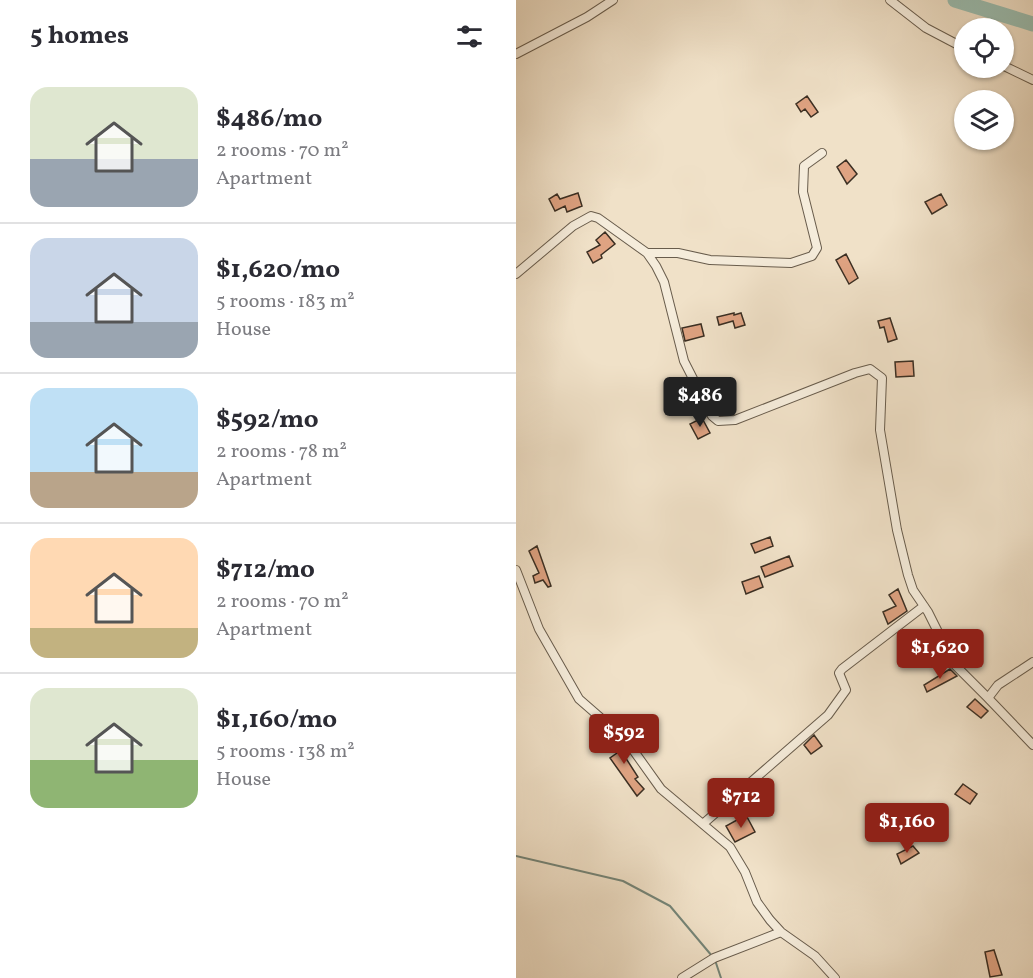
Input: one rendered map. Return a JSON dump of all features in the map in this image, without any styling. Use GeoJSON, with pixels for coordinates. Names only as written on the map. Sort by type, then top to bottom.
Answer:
{"type":"FeatureCollection","features":[{"type":"Feature","properties":{"kind":"street"},"geometry":{"type":"LineString","coordinates":[[516,54],[544,37],[587,17],[613,0]]}},
{"type":"Feature","properties":{"kind":"street"},"geometry":{"type":"LineString","coordinates":[[890,0],[926,28],[954,43]]}},
{"type":"Feature","properties":{"kind":"street"},"geometry":{"type":"LineString","coordinates":[[1014,71],[1033,80]]}},
{"type":"Feature","properties":{"kind":"street"},"geometry":{"type":"LineString","coordinates":[[647,253],[678,254],[710,260],[791,263],[812,256],[817,248],[803,192],[804,166],[822,153]]}},
{"type":"Feature","properties":{"kind":"street"},"geometry":{"type":"LineString","coordinates":[[516,274],[573,226],[591,216],[598,218],[647,253],[664,282],[684,361],[712,416],[718,420],[735,420],[784,398],[870,369],[882,378],[880,429],[890,474],[893,510],[913,590],[924,606],[954,664],[1033,746]]}},
{"type":"Feature","properties":{"kind":"street"},"geometry":{"type":"LineString","coordinates":[[516,570],[539,629],[570,688],[579,699],[626,741],[661,789],[704,823],[739,858],[757,902],[781,932],[815,956],[835,978]]}},
{"type":"Feature","properties":{"kind":"street"},"geometry":{"type":"LineString","coordinates":[[704,823],[828,714],[846,690],[839,673],[842,669],[924,606]]}},
{"type":"Feature","properties":{"kind":"street"},"geometry":{"type":"LineString","coordinates":[[988,698],[998,685],[1033,662]]}},
{"type":"Feature","properties":{"kind":"street"},"geometry":{"type":"LineString","coordinates":[[682,978],[714,958],[781,932]]}},
{"type":"Feature","properties":{"kind":"building"},"geometry":{"type":"Polygon","coordinates":[[[807,96],[818,112],[811,117],[805,109],[801,112],[796,104],[807,96]]]}},
{"type":"Feature","properties":{"kind":"building"},"geometry":{"type":"Polygon","coordinates":[[[846,160],[857,174],[847,184],[837,167],[846,160]]]}},
{"type":"Feature","properties":{"kind":"building"},"geometry":{"type":"Polygon","coordinates":[[[578,193],[582,206],[567,212],[565,206],[555,211],[549,199],[557,194],[560,199],[578,193]]]}},
{"type":"Feature","properties":{"kind":"building"},"geometry":{"type":"Polygon","coordinates":[[[941,194],[947,205],[932,214],[925,202],[941,194]]]}},
{"type":"Feature","properties":{"kind":"building"},"geometry":{"type":"Polygon","coordinates":[[[605,232],[615,244],[601,255],[602,258],[593,263],[587,252],[600,245],[596,240],[605,232]]]}},
{"type":"Feature","properties":{"kind":"building"},"geometry":{"type":"Polygon","coordinates":[[[846,254],[858,278],[849,284],[836,260],[846,254]]]}},
{"type":"Feature","properties":{"kind":"building"},"geometry":{"type":"Polygon","coordinates":[[[734,313],[734,315],[741,313],[745,325],[735,328],[733,321],[719,325],[717,317],[734,313]]]}},
{"type":"Feature","properties":{"kind":"building"},"geometry":{"type":"Polygon","coordinates":[[[890,318],[897,339],[888,342],[884,327],[880,328],[878,321],[890,318]]]}},
{"type":"Feature","properties":{"kind":"building"},"geometry":{"type":"Polygon","coordinates":[[[701,324],[704,336],[685,341],[682,328],[701,324]]]}},
{"type":"Feature","properties":{"kind":"building"},"geometry":{"type":"Polygon","coordinates":[[[913,361],[914,376],[896,377],[895,362],[913,361]]]}},
{"type":"Feature","properties":{"kind":"building"},"geometry":{"type":"Polygon","coordinates":[[[702,418],[710,433],[698,439],[690,424],[702,418]]]}},
{"type":"Feature","properties":{"kind":"building"},"geometry":{"type":"Polygon","coordinates":[[[770,537],[773,546],[755,553],[751,544],[770,537]]]}},
{"type":"Feature","properties":{"kind":"building"},"geometry":{"type":"Polygon","coordinates":[[[537,546],[551,586],[548,587],[543,580],[535,583],[533,576],[539,573],[529,551],[537,546]]]}},
{"type":"Feature","properties":{"kind":"building"},"geometry":{"type":"Polygon","coordinates":[[[789,556],[793,566],[765,577],[761,567],[789,556]]]}},
{"type":"Feature","properties":{"kind":"building"},"geometry":{"type":"Polygon","coordinates":[[[759,576],[763,587],[746,594],[742,582],[759,576]]]}},
{"type":"Feature","properties":{"kind":"building"},"geometry":{"type":"Polygon","coordinates":[[[898,589],[907,611],[888,624],[883,612],[896,606],[889,595],[898,589]]]}},
{"type":"Feature","properties":{"kind":"building"},"geometry":{"type":"Polygon","coordinates":[[[950,669],[957,676],[927,692],[924,685],[950,669]]]}},
{"type":"Feature","properties":{"kind":"building"},"geometry":{"type":"Polygon","coordinates":[[[975,699],[988,711],[981,718],[967,707],[975,699]]]}},
{"type":"Feature","properties":{"kind":"building"},"geometry":{"type":"Polygon","coordinates":[[[610,734],[620,743],[618,746],[638,777],[635,779],[644,789],[637,796],[610,758],[617,753],[603,742],[610,734]]]}},
{"type":"Feature","properties":{"kind":"building"},"geometry":{"type":"Polygon","coordinates":[[[814,735],[822,746],[811,754],[804,745],[814,735]]]}},
{"type":"Feature","properties":{"kind":"building"},"geometry":{"type":"Polygon","coordinates":[[[963,784],[977,794],[970,804],[955,794],[963,784]]]}},
{"type":"Feature","properties":{"kind":"building"},"geometry":{"type":"Polygon","coordinates":[[[746,815],[755,832],[735,842],[726,826],[746,815]]]}},
{"type":"Feature","properties":{"kind":"building"},"geometry":{"type":"Polygon","coordinates":[[[913,846],[919,853],[901,864],[897,854],[913,846]]]}},
{"type":"Feature","properties":{"kind":"building"},"geometry":{"type":"Polygon","coordinates":[[[994,950],[1002,975],[990,977],[985,952],[994,950]]]}},
{"type":"Feature","properties":{"kind":"waterway"},"geometry":{"type":"LineString","coordinates":[[955,0],[1033,24]]}},
{"type":"Feature","properties":{"kind":"waterway"},"geometry":{"type":"LineString","coordinates":[[516,856],[623,881],[670,906],[712,956]]}},
{"type":"Feature","properties":{"kind":"waterway"},"geometry":{"type":"LineString","coordinates":[[715,960],[721,978]]}}]}
